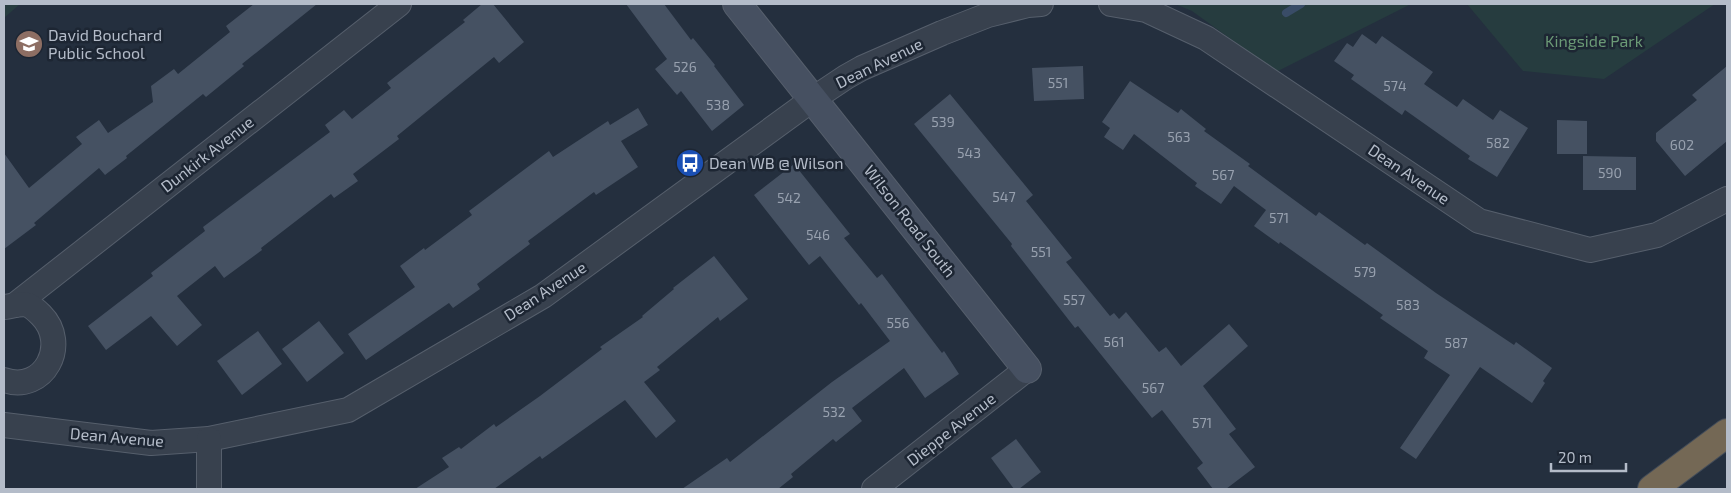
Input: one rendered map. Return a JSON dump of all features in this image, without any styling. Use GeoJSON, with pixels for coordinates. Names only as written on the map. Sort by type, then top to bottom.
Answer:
{"type":"FeatureCollection","features":[{"type":"Feature","properties":{"kind":"highway"},"geometry":{"type":"LineString","coordinates":[[1652,489],[1727,433]]}},
{"type":"Feature","properties":{"kind":"main road","name":"Wilson Road South"},"geometry":{"type":"LineString","coordinates":[[737,4],[1028,369]]}},
{"type":"Feature","properties":{"kind":"street","name":"Dunkirk Avenue"},"geometry":{"type":"LineString","coordinates":[[10,306],[400,4]]}},
{"type":"Feature","properties":{"kind":"street","name":"Dean Avenue"},"geometry":{"type":"LineString","coordinates":[[4,426],[151,443],[209,438],[348,410],[544,296],[812,99],[846,77],[862,68],[942,33],[988,15],[1028,5],[1041,4]]}},
{"type":"Feature","properties":{"kind":"street","name":"Dean Avenue"},"geometry":{"type":"LineString","coordinates":[[1110,4],[1146,10],[1206,38],[1479,221],[1590,250],[1656,235],[1727,199]]}},
{"type":"Feature","properties":{"kind":"street","name":"Dunkirk Avenue"},"geometry":{"type":"LineString","coordinates":[[4,380],[22,382],[35,378],[45,370],[52,359],[55,346],[53,333],[48,321],[39,312],[28,305],[10,306]]}},
{"type":"Feature","properties":{"kind":"street","name":"Dieppe Avenue"},"geometry":{"type":"LineString","coordinates":[[874,489],[1028,369]]}},
{"type":"Feature","properties":{"kind":"street"},"geometry":{"type":"LineString","coordinates":[[209,438],[209,489]]}},
{"type":"Feature","properties":{"kind":"green space"},"geometry":{"type":"Polygon","coordinates":[[[4,4],[20,4],[4,18],[4,4]]]}},
{"type":"Feature","properties":{"kind":"green space"},"geometry":{"type":"Polygon","coordinates":[[[1175,4],[1411,4],[1276,72],[1192,11],[1175,4]]]}},
{"type":"Feature","properties":{"kind":"green space","name":"Kingside Park"},"geometry":{"type":"Polygon","coordinates":[[[1467,4],[1715,4],[1604,79],[1523,71],[1467,4]]]}},
{"type":"Feature","properties":{"kind":"building"},"geometry":{"type":"Polygon","coordinates":[[[254,4],[317,4],[242,64],[244,66],[206,97],[203,94],[105,175],[99,168],[34,223],[36,225],[4,249],[4,153],[29,188],[82,144],[76,137],[99,120],[108,133],[153,102],[151,86],[174,69],[178,74],[230,32],[226,26],[254,4]]]}},
{"type":"Feature","properties":{"kind":"building"},"geometry":{"type":"Polygon","coordinates":[[[482,4],[493,4],[524,42],[499,63],[494,57],[397,136],[399,139],[353,174],[358,181],[334,198],[331,194],[224,278],[215,266],[177,296],[202,325],[177,346],[151,316],[106,350],[88,326],[153,276],[151,273],[205,231],[203,227],[330,132],[325,125],[344,110],[352,119],[391,88],[387,83],[465,22],[463,20],[482,4]]]}},
{"type":"Feature","properties":{"kind":"building"},"geometry":{"type":"Polygon","coordinates":[[[626,4],[664,4],[691,40],[693,38],[715,65],[744,105],[712,131],[681,91],[677,95],[655,69],[667,59],[626,4]]]}},
{"type":"Feature","properties":{"kind":"building"},"geometry":{"type":"Polygon","coordinates":[[[1362,34],[1376,44],[1382,36],[1433,72],[1424,84],[1457,107],[1463,99],[1493,120],[1500,110],[1528,128],[1497,177],[1468,159],[1470,156],[1405,110],[1402,115],[1351,79],[1354,75],[1334,61],[1347,43],[1353,47],[1362,34]]]}},
{"type":"Feature","properties":{"kind":"building"},"geometry":{"type":"Polygon","coordinates":[[[1083,66],[1084,99],[1034,101],[1032,68],[1083,66]]]}},
{"type":"Feature","properties":{"kind":"building"},"geometry":{"type":"Polygon","coordinates":[[[1727,66],[1727,141],[1685,176],[1656,141],[1656,133],[1697,100],[1692,95],[1727,66]]]}},
{"type":"Feature","properties":{"kind":"building"},"geometry":{"type":"Polygon","coordinates":[[[1130,81],[1178,113],[1181,109],[1206,129],[1204,131],[1250,164],[1248,166],[1316,216],[1319,212],[1365,245],[1367,243],[1436,293],[1514,345],[1516,342],[1552,368],[1532,403],[1480,367],[1416,459],[1400,448],[1450,375],[1424,358],[1428,351],[1380,318],[1383,315],[1280,242],[1279,244],[1254,226],[1266,210],[1234,186],[1221,204],[1195,186],[1197,183],[1134,134],[1123,150],[1104,137],[1110,128],[1102,122],[1130,81]]]}},
{"type":"Feature","properties":{"kind":"building"},"geometry":{"type":"Polygon","coordinates":[[[950,94],[1033,195],[1026,201],[1072,258],[1066,262],[1110,316],[1114,313],[1119,319],[1126,312],[1159,352],[1166,347],[1181,366],[1229,324],[1248,346],[1203,386],[1236,429],[1229,434],[1255,467],[1226,489],[1213,489],[1197,468],[1203,463],[1162,410],[1152,418],[1078,326],[1075,328],[1011,246],[1012,244],[914,124],[950,94]]]}},
{"type":"Feature","properties":{"kind":"building"},"geometry":{"type":"Polygon","coordinates":[[[638,108],[648,125],[621,141],[638,167],[596,195],[594,192],[528,241],[530,244],[477,284],[480,289],[453,308],[449,303],[366,360],[348,334],[415,287],[400,266],[472,215],[469,211],[549,151],[553,157],[608,121],[610,125],[638,108]]]}},
{"type":"Feature","properties":{"kind":"building"},"geometry":{"type":"Polygon","coordinates":[[[1557,120],[1587,121],[1587,154],[1557,154],[1557,120]]]}},
{"type":"Feature","properties":{"kind":"building"},"geometry":{"type":"Polygon","coordinates":[[[1583,156],[1636,157],[1636,190],[1583,190],[1583,156]]]}},
{"type":"Feature","properties":{"kind":"building"},"geometry":{"type":"Polygon","coordinates":[[[794,164],[850,234],[844,238],[877,278],[882,274],[942,353],[944,351],[959,374],[925,398],[904,368],[852,408],[862,421],[836,442],[833,439],[791,474],[793,477],[778,489],[682,489],[727,458],[730,462],[832,382],[890,341],[861,303],[859,305],[820,256],[809,265],[754,195],[794,164]]]}},
{"type":"Feature","properties":{"kind":"building"},"geometry":{"type":"Polygon","coordinates":[[[714,256],[748,299],[720,321],[718,317],[657,367],[660,370],[644,382],[676,421],[656,438],[625,400],[542,459],[540,456],[494,489],[415,489],[449,467],[442,458],[459,447],[461,449],[494,424],[496,427],[540,396],[602,349],[600,347],[643,317],[673,288],[714,256]]]}},
{"type":"Feature","properties":{"kind":"building"},"geometry":{"type":"Polygon","coordinates":[[[319,321],[344,353],[307,382],[282,349],[319,321]]]}},
{"type":"Feature","properties":{"kind":"building"},"geometry":{"type":"Polygon","coordinates":[[[258,331],[282,364],[242,395],[217,361],[258,331]]]}},
{"type":"Feature","properties":{"kind":"building"},"geometry":{"type":"Polygon","coordinates":[[[1016,439],[1041,472],[1019,489],[1014,489],[991,458],[1016,439]]]}},
{"type":"Feature","properties":{"kind":"waterway"},"geometry":{"type":"LineString","coordinates":[[1286,13],[1301,4]]}},
{"type":"Feature","properties":{"kind":"place","name":"David Bouchard Public School"},"geometry":{"type":"Point","coordinates":[29,44]}},
{"type":"Feature","properties":{"kind":"place","name":"Dean WB @ Wilson"},"geometry":{"type":"Point","coordinates":[690,163]}}]}
